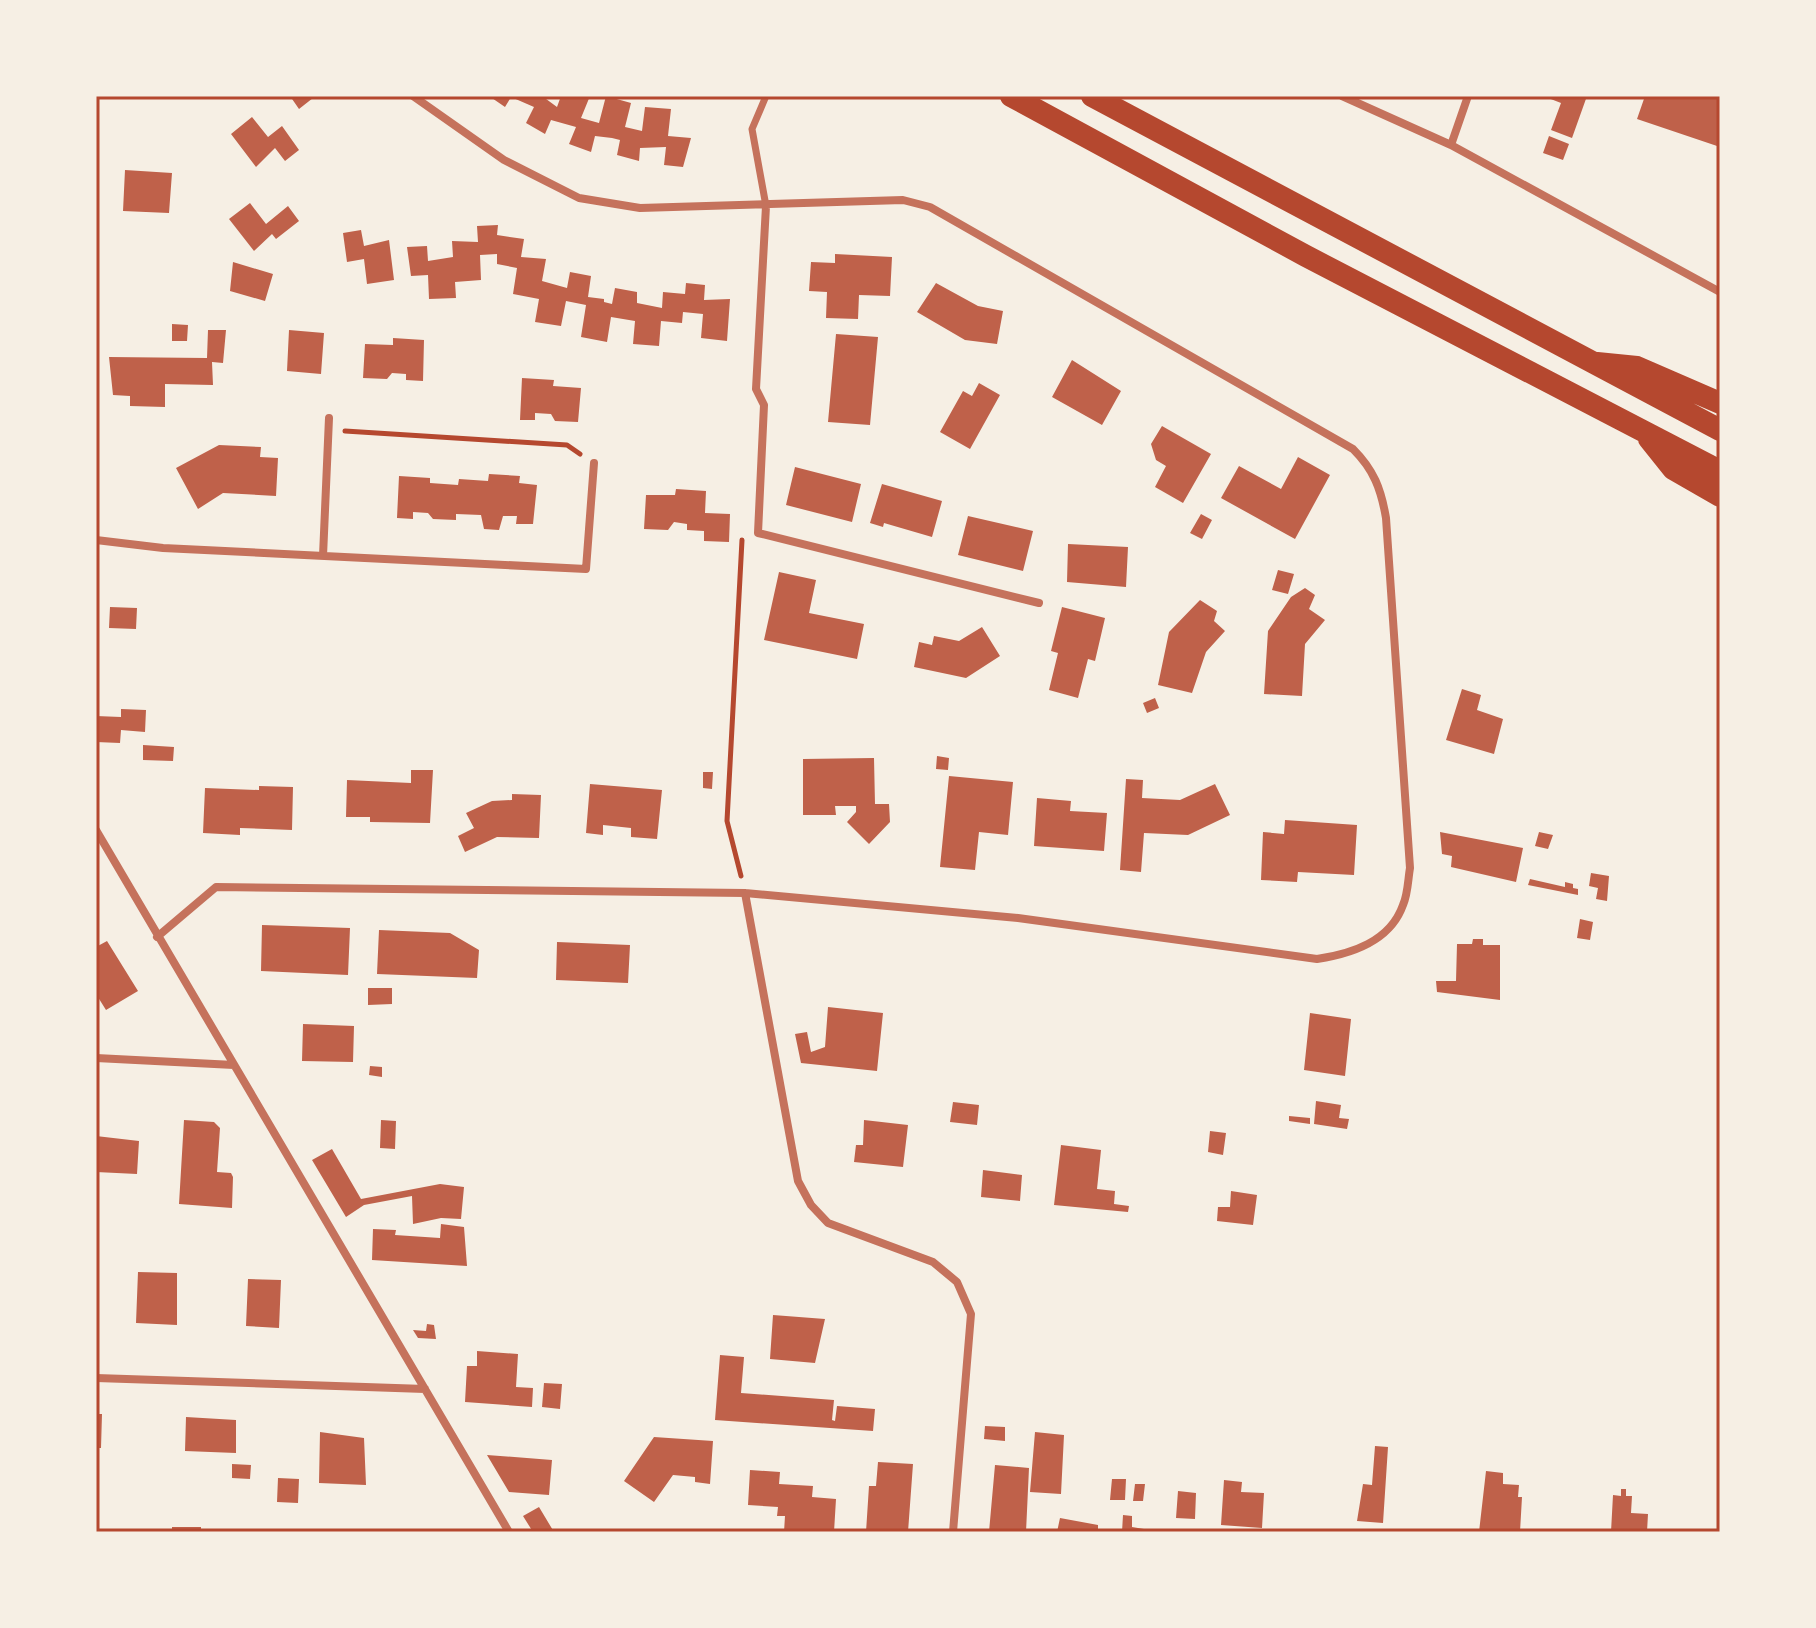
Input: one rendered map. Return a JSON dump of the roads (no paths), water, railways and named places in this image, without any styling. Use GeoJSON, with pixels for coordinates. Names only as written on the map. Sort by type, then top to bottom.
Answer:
{"type":"FeatureCollection","features":[{"type":"Feature","properties":{"kind":"highway"},"geometry":{"type":"LineString","coordinates":[[1011,96],[1720,471]]}},
{"type":"Feature","properties":{"kind":"highway"},"geometry":{"type":"LineString","coordinates":[[1092,96],[1586,362],[1720,430]]}},
{"type":"Feature","properties":{"kind":"highway"},"geometry":{"type":"LineString","coordinates":[[1586,362],[1637,367],[1720,403]]}},
{"type":"Feature","properties":{"kind":"highway"},"geometry":{"type":"LineString","coordinates":[[1643,432],[1673,469],[1720,496]]}},
{"type":"Feature","properties":{"kind":"street"},"geometry":{"type":"LineString","coordinates":[[157,937],[216,887],[745,893],[1018,918],[1317,959],[1347,955],[1381,937],[1403,907],[1410,868],[1391,569],[1380,486],[1368,463],[1353,449],[930,207],[903,200],[640,208],[579,198],[504,160],[413,96]]}},
{"type":"Feature","properties":{"kind":"street"},"geometry":{"type":"LineString","coordinates":[[766,96],[752,129],[766,206],[756,389],[764,405],[758,533],[1039,603]]}},
{"type":"Feature","properties":{"kind":"street"},"geometry":{"type":"LineString","coordinates":[[1342,96],[1451,145],[1720,292]]}},
{"type":"Feature","properties":{"kind":"street"},"geometry":{"type":"LineString","coordinates":[[1451,145],[1468,96]]}},
{"type":"Feature","properties":{"kind":"street"},"geometry":{"type":"LineString","coordinates":[[323,556],[329,418]]}},
{"type":"Feature","properties":{"kind":"street"},"geometry":{"type":"LineString","coordinates":[[96,540],[163,548],[586,569],[594,463]]}},
{"type":"Feature","properties":{"kind":"street"},"geometry":{"type":"LineString","coordinates":[[96,830],[509,1532]]}},
{"type":"Feature","properties":{"kind":"street"},"geometry":{"type":"LineString","coordinates":[[745,893],[798,1181],[811,1205],[828,1223],[933,1262],[957,1282],[971,1314],[953,1532]]}},
{"type":"Feature","properties":{"kind":"street"},"geometry":{"type":"LineString","coordinates":[[96,1058],[234,1065]]}},
{"type":"Feature","properties":{"kind":"street"},"geometry":{"type":"LineString","coordinates":[[96,1378],[425,1389]]}}]}
